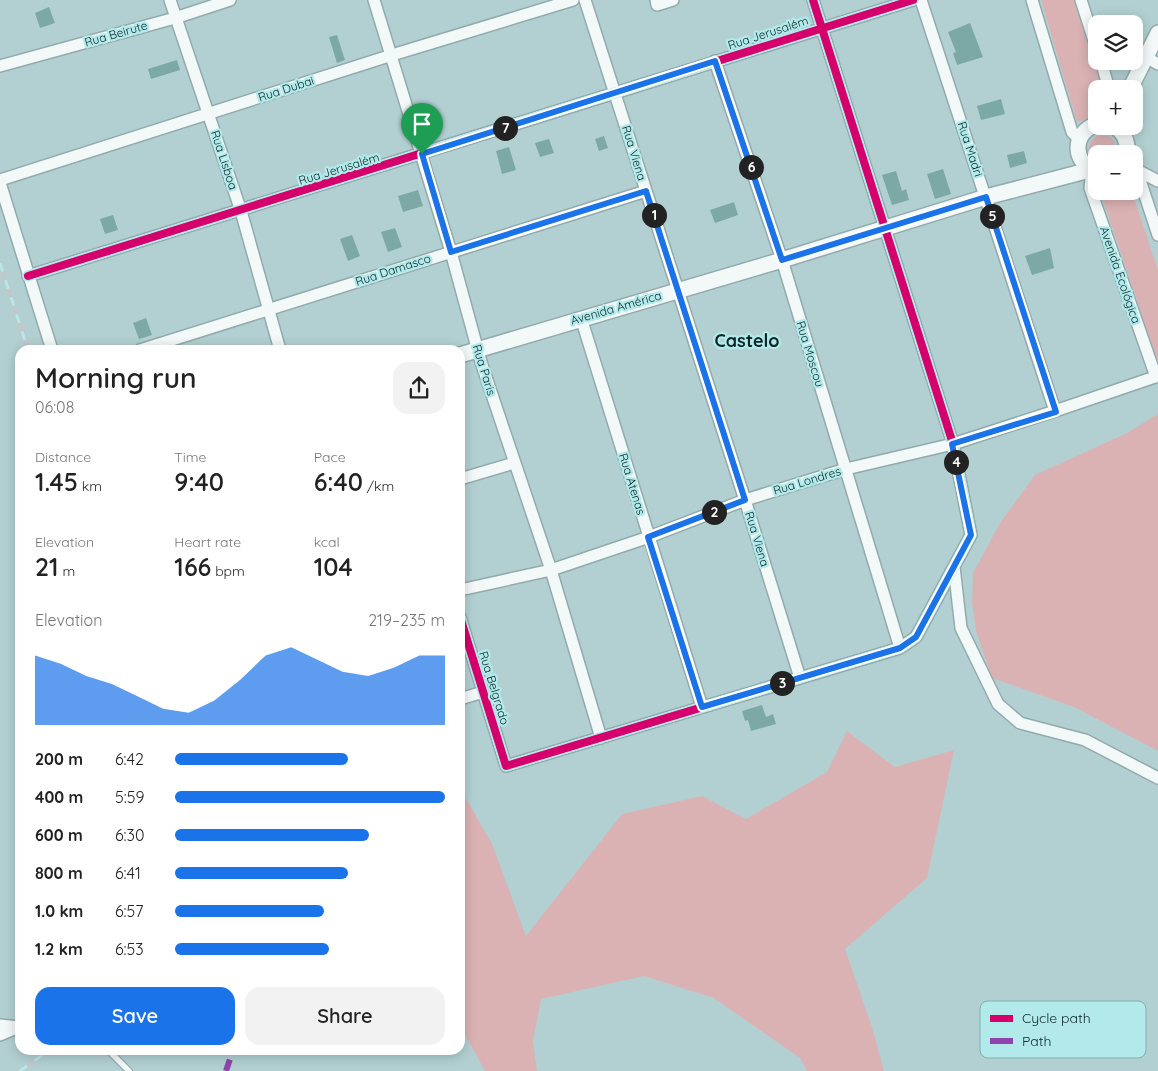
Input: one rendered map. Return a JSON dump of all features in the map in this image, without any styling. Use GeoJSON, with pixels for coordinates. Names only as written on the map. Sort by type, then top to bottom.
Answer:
{"type":"FeatureCollection","features":[{"type":"Feature","properties":{"kind":"street","name":"Rua Lisboa"},"geometry":{"type":"LineString","coordinates":[[170,0],[241,211],[279,345]]}},
{"type":"Feature","properties":{"kind":"street","name":"Rua Beirute"},"geometry":{"type":"LineString","coordinates":[[0,66],[175,18],[230,0]]}},
{"type":"Feature","properties":{"kind":"street","name":"Rua Paris"},"geometry":{"type":"LineString","coordinates":[[374,0],[451,252],[477,350],[551,570],[601,738]]}},
{"type":"Feature","properties":{"kind":"street","name":"Rua Dubai"},"geometry":{"type":"LineString","coordinates":[[0,182],[209,113],[573,0]]}},
{"type":"Feature","properties":{"kind":"street","name":"Rua Viena"},"geometry":{"type":"LineString","coordinates":[[585,0],[616,92],[800,678]]}},
{"type":"Feature","properties":{"kind":"street"},"geometry":{"type":"LineString","coordinates":[[656,0],[657,5],[673,0]]}},
{"type":"Feature","properties":{"kind":"street"},"geometry":{"type":"LineString","coordinates":[[601,738],[900,648],[916,637],[971,535],[952,444],[813,0]]}},
{"type":"Feature","properties":{"kind":"street","name":"Rua Jerusalém"},"geometry":{"type":"LineString","coordinates":[[28,276],[241,211],[821,27],[914,0]]}},
{"type":"Feature","properties":{"kind":"street","name":"Rua Madri"},"geometry":{"type":"LineString","coordinates":[[922,0],[1056,412]]}},
{"type":"Feature","properties":{"kind":"street"},"geometry":{"type":"LineString","coordinates":[[1032,0],[1072,132],[1079,140]]}},
{"type":"Feature","properties":{"kind":"street"},"geometry":{"type":"LineString","coordinates":[[1082,0],[1088,21]]}},
{"type":"Feature","properties":{"kind":"street"},"geometry":{"type":"LineString","coordinates":[[1137,80],[1152,61],[1158,33]]}},
{"type":"Feature","properties":{"kind":"street","name":"Rua Moscou"},"geometry":{"type":"LineString","coordinates":[[715,61],[782,260],[900,648]]}},
{"type":"Feature","properties":{"kind":"street"},"geometry":{"type":"LineString","coordinates":[[1088,129],[1083,132],[1079,140],[1079,155],[1088,164]]}},
{"type":"Feature","properties":{"kind":"street","name":"Avenida América"},"geometry":{"type":"LineString","coordinates":[[465,354],[580,318],[782,260],[986,197],[1088,171]]}},
{"type":"Feature","properties":{"kind":"street"},"geometry":{"type":"LineString","coordinates":[[1143,174],[1158,181]]}},
{"type":"Feature","properties":{"kind":"street"},"geometry":{"type":"LineString","coordinates":[[0,182],[50,345]]}},
{"type":"Feature","properties":{"kind":"street"},"geometry":{"type":"LineString","coordinates":[[1143,190],[1158,234]]}},
{"type":"Feature","properties":{"kind":"street","name":"Rua Damasco"},"geometry":{"type":"LineString","coordinates":[[156,345],[646,191]]}},
{"type":"Feature","properties":{"kind":"street","name":"Avenida Ecológica"},"geometry":{"type":"LineString","coordinates":[[1094,200],[1157,376]]}},
{"type":"Feature","properties":{"kind":"street","name":"Rua Atenas"},"geometry":{"type":"LineString","coordinates":[[580,318],[702,707]]}},
{"type":"Feature","properties":{"kind":"street","name":"Rua Londres"},"geometry":{"type":"LineString","coordinates":[[465,589],[551,570],[648,537],[745,500],[846,469],[952,444],[1056,412],[1157,376]]}},
{"type":"Feature","properties":{"kind":"street"},"geometry":{"type":"LineString","coordinates":[[465,478],[514,463]]}},
{"type":"Feature","properties":{"kind":"street"},"geometry":{"type":"LineString","coordinates":[[954,567],[962,628],[998,704],[1020,723],[1085,740],[1158,778]]}},
{"type":"Feature","properties":{"kind":"street","name":"Rua Belgrado"},"geometry":{"type":"LineString","coordinates":[[465,633],[506,766],[601,738]]}},
{"type":"Feature","properties":{"kind":"street"},"geometry":{"type":"LineString","coordinates":[[465,697],[483,692]]}},
{"type":"Feature","properties":{"kind":"street"},"geometry":{"type":"LineString","coordinates":[[0,1025],[15,1027]]}},
{"type":"Feature","properties":{"kind":"street"},"geometry":{"type":"LineString","coordinates":[[0,1035],[15,1029]]}},
{"type":"Feature","properties":{"kind":"lane"},"geometry":{"type":"LineString","coordinates":[[113,1055],[129,1071]]}},
{"type":"Feature","properties":{"kind":"shaded area"},"geometry":{"type":"Polygon","coordinates":[[[1041,0],[1077,0],[1088,39],[1088,70],[1097,70],[1099,80],[1088,80],[1088,118],[1077,122],[1041,0]]]}},
{"type":"Feature","properties":{"kind":"shaded area"},"geometry":{"type":"Polygon","coordinates":[[[1099,135],[1110,137],[1116,145],[1090,145],[1099,135]]]}},
{"type":"Feature","properties":{"kind":"shaded area"},"geometry":{"type":"Polygon","coordinates":[[[1103,200],[1135,200],[1158,270],[1158,363],[1103,200]]]}},
{"type":"Feature","properties":{"kind":"shaded area"},"geometry":{"type":"Polygon","coordinates":[[[1158,414],[1158,751],[1074,707],[992,678],[976,631],[972,603],[973,573],[1000,523],[1035,475],[1127,433],[1158,414]]]}},
{"type":"Feature","properties":{"kind":"shaded area"},"geometry":{"type":"Polygon","coordinates":[[[847,731],[895,767],[954,750],[927,878],[845,949],[872,1027],[884,1071],[807,1071],[800,1058],[714,998],[644,976],[541,999],[533,1041],[537,1071],[485,1071],[465,1035],[465,797],[492,844],[526,936],[622,814],[702,796],[746,819],[827,772],[847,731]]]}},
{"type":"Feature","properties":{"kind":"building"},"geometry":{"type":"Polygon","coordinates":[[[49,7],[55,23],[40,28],[35,13],[49,7]]]}},
{"type":"Feature","properties":{"kind":"building"},"geometry":{"type":"Polygon","coordinates":[[[970,23],[983,57],[957,65],[953,53],[956,52],[948,32],[970,23]]]}},
{"type":"Feature","properties":{"kind":"building"},"geometry":{"type":"Polygon","coordinates":[[[337,35],[345,60],[337,63],[329,37],[337,35]]]}},
{"type":"Feature","properties":{"kind":"building"},"geometry":{"type":"Polygon","coordinates":[[[177,60],[180,70],[151,79],[148,69],[177,60]]]}},
{"type":"Feature","properties":{"kind":"building"},"geometry":{"type":"Polygon","coordinates":[[[1001,99],[1005,114],[981,120],[977,106],[1001,99]]]}},
{"type":"Feature","properties":{"kind":"building"},"geometry":{"type":"Polygon","coordinates":[[[604,136],[608,148],[599,151],[595,139],[604,136]]]}},
{"type":"Feature","properties":{"kind":"building"},"geometry":{"type":"Polygon","coordinates":[[[549,139],[554,153],[540,157],[535,143],[549,139]]]}},
{"type":"Feature","properties":{"kind":"building"},"geometry":{"type":"Polygon","coordinates":[[[509,147],[516,170],[502,174],[496,151],[509,147]]]}},
{"type":"Feature","properties":{"kind":"building"},"geometry":{"type":"Polygon","coordinates":[[[1024,151],[1027,163],[1010,168],[1007,155],[1024,151]]]}},
{"type":"Feature","properties":{"kind":"building"},"geometry":{"type":"Polygon","coordinates":[[[943,169],[951,194],[935,199],[927,174],[943,169]]]}},
{"type":"Feature","properties":{"kind":"building"},"geometry":{"type":"Polygon","coordinates":[[[896,171],[902,191],[906,189],[909,200],[892,205],[882,175],[896,171]]]}},
{"type":"Feature","properties":{"kind":"building"},"geometry":{"type":"Polygon","coordinates":[[[418,190],[423,206],[403,212],[398,196],[418,190]]]}},
{"type":"Feature","properties":{"kind":"building"},"geometry":{"type":"Polygon","coordinates":[[[734,202],[738,215],[715,223],[710,210],[734,202]]]}},
{"type":"Feature","properties":{"kind":"building"},"geometry":{"type":"Polygon","coordinates":[[[113,215],[118,230],[105,234],[100,219],[113,215]]]}},
{"type":"Feature","properties":{"kind":"building"},"geometry":{"type":"Polygon","coordinates":[[[395,228],[402,247],[388,252],[381,232],[395,228]]]}},
{"type":"Feature","properties":{"kind":"building"},"geometry":{"type":"Polygon","coordinates":[[[352,235],[360,256],[348,261],[340,239],[352,235]]]}},
{"type":"Feature","properties":{"kind":"building"},"geometry":{"type":"Polygon","coordinates":[[[1050,248],[1054,268],[1032,275],[1025,256],[1050,248]]]}},
{"type":"Feature","properties":{"kind":"building"},"geometry":{"type":"Polygon","coordinates":[[[146,318],[152,335],[139,339],[133,323],[146,318]]]}},
{"type":"Feature","properties":{"kind":"building"},"geometry":{"type":"Polygon","coordinates":[[[762,705],[766,717],[773,714],[776,724],[751,731],[748,720],[745,721],[742,711],[762,705]]]}},
{"type":"Feature","properties":{"kind":"railway"},"geometry":{"type":"LineString","coordinates":[[0,263],[26,345]]}},
{"type":"Feature","properties":{"kind":"railway"},"geometry":{"type":"LineString","coordinates":[[20,1071],[42,1055]]}},
{"type":"Feature","properties":{"kind":"marked path"},"geometry":{"type":"LineString","coordinates":[[226,1071],[231,1055]]}},
{"type":"Feature","properties":{"kind":"cycle path"},"geometry":{"type":"LineString","coordinates":[[465,633],[506,766],[900,648],[916,637],[971,535],[953,444],[813,0]]}},
{"type":"Feature","properties":{"kind":"cycle path"},"geometry":{"type":"LineString","coordinates":[[28,276],[913,0]]}},
{"type":"Feature","properties":{"kind":"district","name":"Castelo"},"geometry":{"type":"Point","coordinates":[747,341]}},
{"type":"Feature","properties":{"kind":"route"},"geometry":{"type":"LineString","coordinates":[[715,61],[782,260],[986,197],[1056,412],[952,444],[971,535],[916,637],[900,648],[702,707],[648,537],[745,500],[646,191],[451,252],[422,154],[715,61]]}}]}
